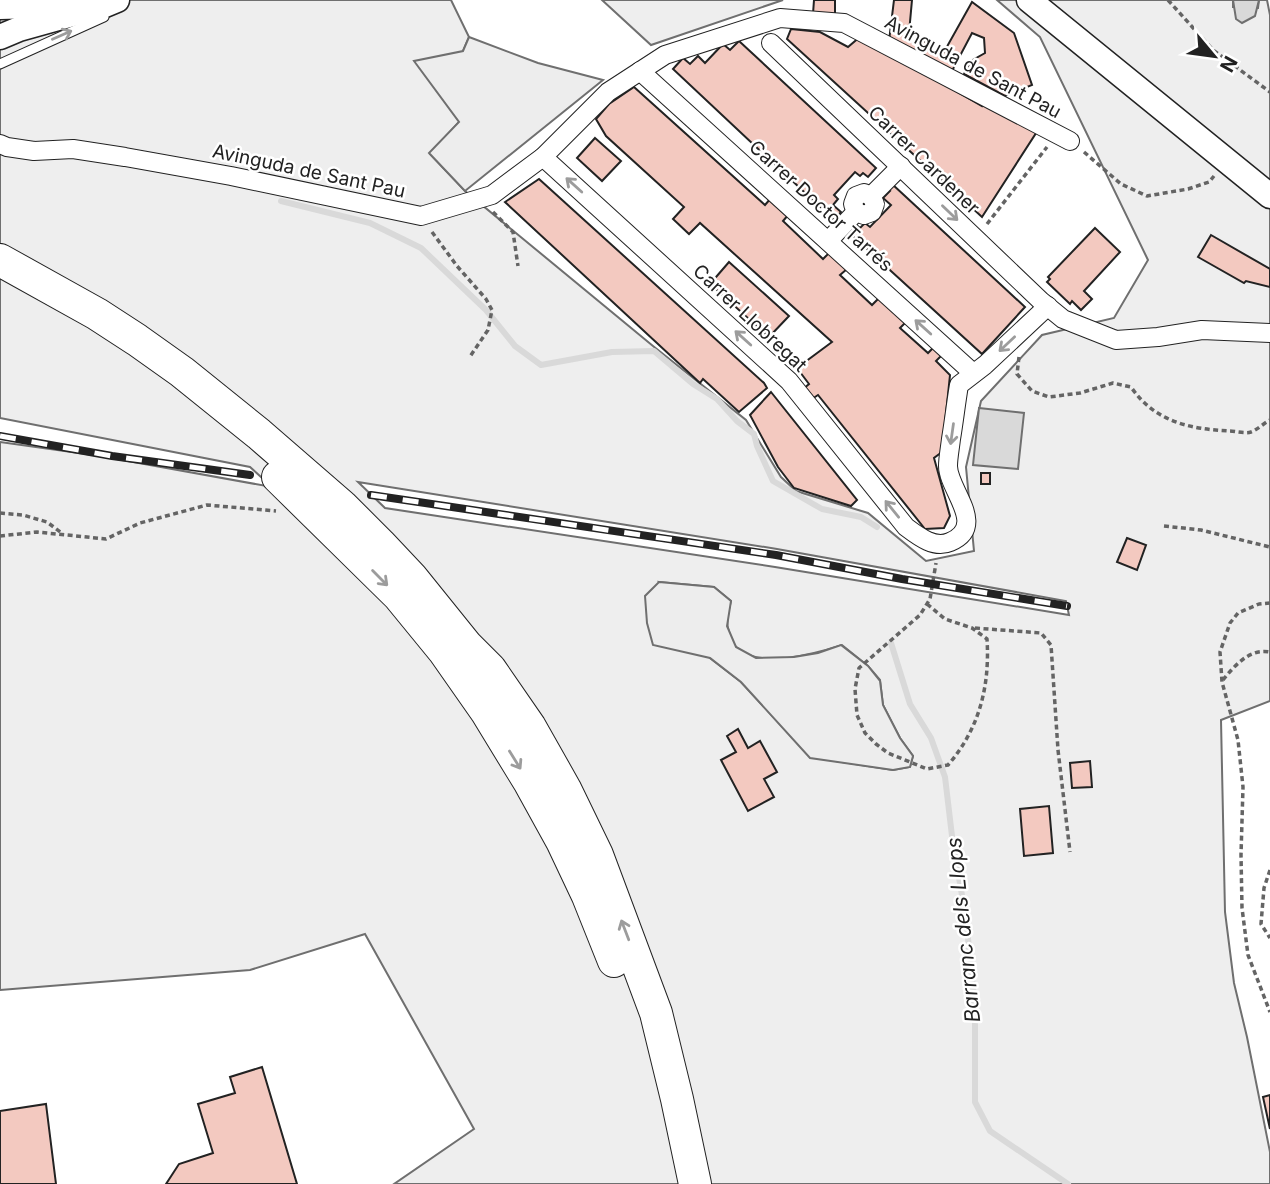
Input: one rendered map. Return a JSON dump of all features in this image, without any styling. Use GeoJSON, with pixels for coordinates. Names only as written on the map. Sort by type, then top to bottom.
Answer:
{"type":"FeatureCollection","features":[{"type":"Feature","properties":{"kind":"highway"},"geometry":{"type":"LineString","coordinates":[[0,238],[54,267],[134,316],[204,366],[278,426],[352,496],[451,610],[530,727],[565,789],[597,856],[656,1013],[695,1184]]}},
{"type":"Feature","properties":{"kind":"highway"},"geometry":{"type":"LineString","coordinates":[[0,260],[97,314],[137,340],[182,372],[259,434],[342,506],[380,544],[429,598],[466,645],[490,669]]}},
{"type":"Feature","properties":{"kind":"highway"},"geometry":{"type":"LineString","coordinates":[[0,276],[51,303],[177,389],[247,447],[399,596],[444,651],[486,711],[546,812],[588,896],[625,989],[659,1098],[679,1184]]}},
{"type":"Feature","properties":{"kind":"main road"},"geometry":{"type":"LineString","coordinates":[[0,7],[35,6],[70,0]]}},
{"type":"Feature","properties":{"kind":"main road"},"geometry":{"type":"LineString","coordinates":[[1029,0],[1270,196]]}},
{"type":"Feature","properties":{"kind":"main road"},"geometry":{"type":"LineString","coordinates":[[0,37],[19,29],[120,3]]}},
{"type":"Feature","properties":{"kind":"street","name":"Avinguda de Sant Pau"},"geometry":{"type":"LineString","coordinates":[[0,144],[34,151],[73,149],[125,157],[421,216],[492,195],[543,157],[608,92],[664,55],[780,18],[844,23],[1063,138]]}},
{"type":"Feature","properties":{"kind":"street","name":"Carrer Cardener"},"geometry":{"type":"LineString","coordinates":[[771,43],[1063,319],[1116,340],[1202,330],[1270,333]]}},
{"type":"Feature","properties":{"kind":"street","name":"Carrer Doctor Tarrés"},"geometry":{"type":"LineString","coordinates":[[640,71],[974,373]]}},
{"type":"Feature","properties":{"kind":"street","name":"Carrer Llobregat"},"geometry":{"type":"LineString","coordinates":[[543,157],[789,381],[906,527],[925,541],[943,544]]}},
{"type":"Feature","properties":{"kind":"street"},"geometry":{"type":"LineString","coordinates":[[828,241],[856,212],[853,204],[856,196],[864,193],[872,196],[901,166]]}},
{"type":"Feature","properties":{"kind":"street"},"geometry":{"type":"LineString","coordinates":[[943,544],[959,536],[967,527],[966,516],[947,469],[959,385],[985,365],[1048,306]]}},
{"type":"Feature","properties":{"kind":"lane"},"geometry":{"type":"LineString","coordinates":[[0,64],[117,11],[120,3]]}},
{"type":"Feature","properties":{"kind":"path"},"geometry":{"type":"LineString","coordinates":[[1168,0],[1213,50],[1270,92]]}},
{"type":"Feature","properties":{"kind":"path"},"geometry":{"type":"LineString","coordinates":[[976,238],[1063,138],[1121,184],[1147,196],[1188,189],[1209,182],[1227,161]]}},
{"type":"Feature","properties":{"kind":"path"},"geometry":{"type":"LineString","coordinates":[[474,200],[496,214],[513,232],[518,266]]}},
{"type":"Feature","properties":{"kind":"path"},"geometry":{"type":"LineString","coordinates":[[421,216],[492,310],[488,330],[469,358]]}},
{"type":"Feature","properties":{"kind":"path"},"geometry":{"type":"LineString","coordinates":[[1020,350],[1017,374],[1032,391],[1049,397],[1080,393],[1113,383],[1131,387],[1148,407],[1169,420],[1202,429],[1251,432],[1270,420]]}},
{"type":"Feature","properties":{"kind":"path"},"geometry":{"type":"LineString","coordinates":[[0,536],[37,532],[106,539],[140,523],[208,505],[286,512],[301,499]]}},
{"type":"Feature","properties":{"kind":"path"},"geometry":{"type":"LineString","coordinates":[[0,513],[47,522],[65,535]]}},
{"type":"Feature","properties":{"kind":"path"},"geometry":{"type":"LineString","coordinates":[[1164,526],[1201,530],[1270,547]]}},
{"type":"Feature","properties":{"kind":"path"},"geometry":{"type":"LineString","coordinates":[[943,544],[930,599],[920,615],[859,668],[855,689],[857,715],[865,733],[888,753],[927,769],[948,765],[955,758],[974,728],[984,696],[987,639],[972,628]]}},
{"type":"Feature","properties":{"kind":"path"},"geometry":{"type":"LineString","coordinates":[[1270,603],[1259,604],[1238,613],[1230,623],[1220,652],[1222,682],[1238,740],[1243,787],[1242,908],[1248,955],[1270,1012]]}},
{"type":"Feature","properties":{"kind":"path"},"geometry":{"type":"LineString","coordinates":[[927,604],[945,619],[972,628],[1041,633],[1051,645],[1058,750],[1070,852]]}},
{"type":"Feature","properties":{"kind":"path"},"geometry":{"type":"LineString","coordinates":[[1222,682],[1247,656],[1262,651],[1270,652]]}},
{"type":"Feature","properties":{"kind":"path"},"geometry":{"type":"LineString","coordinates":[[1270,870],[1264,888],[1261,925],[1270,938]]}},
{"type":"Feature","properties":{"kind":"shaded area"},"geometry":{"type":"Polygon","coordinates":[[[0,0],[451,0],[469,37],[463,51],[459,122],[430,154],[465,191],[746,420],[781,477],[796,491],[868,513],[926,561],[974,551],[966,467],[981,401],[1042,335],[1114,318],[1148,260],[1040,37],[997,0],[1233,0],[1233,7],[1258,8],[1259,0],[1267,0],[1270,15],[1270,701],[1221,720],[1225,912],[1234,983],[1270,1152],[1270,1184],[394,1184],[474,1129],[365,934],[250,970],[0,990],[0,442],[100,456],[272,487],[250,467],[0,418],[0,0]],[[358,482],[385,508],[1069,615],[1066,601],[777,549],[358,482]],[[659,582],[710,658],[741,682],[810,757],[893,770],[910,767],[913,756],[883,705],[880,680],[868,666],[842,645],[788,658],[759,658],[747,654],[737,648],[727,625],[731,601],[714,587],[659,582]]]}},
{"type":"Feature","properties":{"kind":"shaded area"},"geometry":{"type":"Polygon","coordinates":[[[602,0],[783,0],[651,45],[602,0]]]}},
{"type":"Feature","properties":{"kind":"shaded area"},"geometry":{"type":"Polygon","coordinates":[[[1233,0],[1259,0],[1255,16],[1242,23],[1236,19],[1233,0]]]}},
{"type":"Feature","properties":{"kind":"shaded area"},"geometry":{"type":"Polygon","coordinates":[[[469,37],[538,63],[603,80],[465,191],[429,153],[459,122],[414,61],[463,51],[469,37]]]}},
{"type":"Feature","properties":{"kind":"shaded area"},"geometry":{"type":"Polygon","coordinates":[[[979,408],[1024,413],[1018,469],[973,465],[979,408]]]}},
{"type":"Feature","properties":{"kind":"shaded area"},"geometry":{"type":"Polygon","coordinates":[[[659,582],[714,587],[731,601],[727,626],[736,647],[756,658],[794,657],[841,645],[868,666],[880,681],[883,705],[913,756],[910,767],[893,770],[810,758],[741,682],[710,658],[653,645],[647,623],[645,596],[659,582]]]}},
{"type":"Feature","properties":{"kind":"building"},"geometry":{"type":"Polygon","coordinates":[[[814,0],[835,0],[835,15],[813,14],[814,0]]]}},
{"type":"Feature","properties":{"kind":"building"},"geometry":{"type":"Polygon","coordinates":[[[894,0],[912,0],[909,33],[944,52],[972,2],[1014,33],[1032,85],[1005,96],[964,74],[971,61],[985,53],[984,38],[972,33],[952,71],[889,41],[894,0]]]}},
{"type":"Feature","properties":{"kind":"building"},"geometry":{"type":"Polygon","coordinates":[[[791,29],[820,32],[848,47],[861,36],[982,106],[985,100],[1038,130],[982,217],[787,39],[791,29]]]}},
{"type":"Feature","properties":{"kind":"building"},"geometry":{"type":"Polygon","coordinates":[[[739,41],[876,168],[868,177],[855,172],[834,195],[838,199],[833,205],[841,212],[834,220],[673,69],[683,58],[690,64],[698,56],[705,63],[723,44],[730,50],[739,41]]]}},
{"type":"Feature","properties":{"kind":"building"},"geometry":{"type":"Polygon","coordinates":[[[634,87],[765,205],[771,198],[789,214],[783,221],[823,259],[829,253],[847,269],[840,275],[872,305],[880,297],[906,322],[900,328],[928,353],[933,348],[941,356],[936,361],[950,375],[942,452],[934,458],[950,516],[944,528],[925,529],[818,395],[812,399],[803,389],[809,384],[797,368],[832,342],[700,223],[689,234],[673,219],[684,207],[606,136],[596,119],[609,104],[634,87]]]}},
{"type":"Feature","properties":{"kind":"building"},"geometry":{"type":"Polygon","coordinates":[[[595,138],[621,161],[602,181],[577,158],[595,138]]]}},
{"type":"Feature","properties":{"kind":"building"},"geometry":{"type":"Polygon","coordinates":[[[539,179],[767,388],[739,412],[703,379],[700,383],[505,202],[539,179]]]}},
{"type":"Feature","properties":{"kind":"building"},"geometry":{"type":"Polygon","coordinates":[[[892,184],[1025,307],[982,354],[846,230],[853,222],[860,228],[865,223],[870,227],[891,205],[883,198],[890,191],[887,189],[892,184]]]}},
{"type":"Feature","properties":{"kind":"building"},"geometry":{"type":"Polygon","coordinates":[[[1095,228],[1120,252],[1084,291],[1092,299],[1081,310],[1072,301],[1070,304],[1047,282],[1050,279],[1048,277],[1095,228]]]}},
{"type":"Feature","properties":{"kind":"building"},"geometry":{"type":"Polygon","coordinates":[[[1211,235],[1270,269],[1270,287],[1246,281],[1244,283],[1198,257],[1211,235]]]}},
{"type":"Feature","properties":{"kind":"building"},"geometry":{"type":"Polygon","coordinates":[[[729,262],[789,316],[769,337],[710,284],[729,262]]]}},
{"type":"Feature","properties":{"kind":"building"},"geometry":{"type":"Polygon","coordinates":[[[771,392],[857,500],[851,506],[794,488],[778,467],[750,415],[771,392]]]}},
{"type":"Feature","properties":{"kind":"building"},"geometry":{"type":"Polygon","coordinates":[[[981,473],[990,473],[990,484],[981,484],[981,473]]]}},
{"type":"Feature","properties":{"kind":"building"},"geometry":{"type":"Polygon","coordinates":[[[1127,538],[1146,545],[1137,570],[1117,562],[1127,538]]]}},
{"type":"Feature","properties":{"kind":"building"},"geometry":{"type":"Polygon","coordinates":[[[738,729],[748,748],[760,741],[777,772],[764,779],[774,797],[748,811],[721,760],[736,752],[727,736],[738,729]]]}},
{"type":"Feature","properties":{"kind":"building"},"geometry":{"type":"Polygon","coordinates":[[[1090,761],[1092,787],[1072,788],[1070,763],[1090,761]]]}},
{"type":"Feature","properties":{"kind":"building"},"geometry":{"type":"Polygon","coordinates":[[[1049,806],[1053,853],[1024,856],[1020,809],[1049,806]]]}},
{"type":"Feature","properties":{"kind":"building"},"geometry":{"type":"Polygon","coordinates":[[[262,1067],[297,1184],[166,1184],[179,1164],[213,1153],[198,1104],[235,1093],[230,1077],[262,1067]]]}},
{"type":"Feature","properties":{"kind":"building"},"geometry":{"type":"Polygon","coordinates":[[[1270,1095],[1270,1129],[1263,1097],[1270,1095]]]}},
{"type":"Feature","properties":{"kind":"building"},"geometry":{"type":"Polygon","coordinates":[[[46,1104],[56,1184],[0,1184],[0,1111],[46,1104]]]}},
{"type":"Feature","properties":{"kind":"waterway","name":"Barranc dels Llops"},"geometry":{"type":"LineString","coordinates":[[281,201],[370,223],[421,248],[486,310],[515,346],[541,365],[612,352],[654,351],[693,384],[717,399],[737,421],[754,434],[773,481],[822,509],[861,517],[877,527]]}},
{"type":"Feature","properties":{"kind":"waterway","name":"Barranc dels Llops"},"geometry":{"type":"LineString","coordinates":[[891,643],[910,704],[931,738],[945,777],[966,919],[975,1007],[975,1102],[990,1131],[1068,1184]]}},
{"type":"Feature","properties":{"kind":"railway"},"geometry":{"type":"LineString","coordinates":[[0,436],[112,456],[250,475]]}},
{"type":"Feature","properties":{"kind":"railway"},"geometry":{"type":"LineString","coordinates":[[371,495],[776,555],[1067,606]]}}]}
